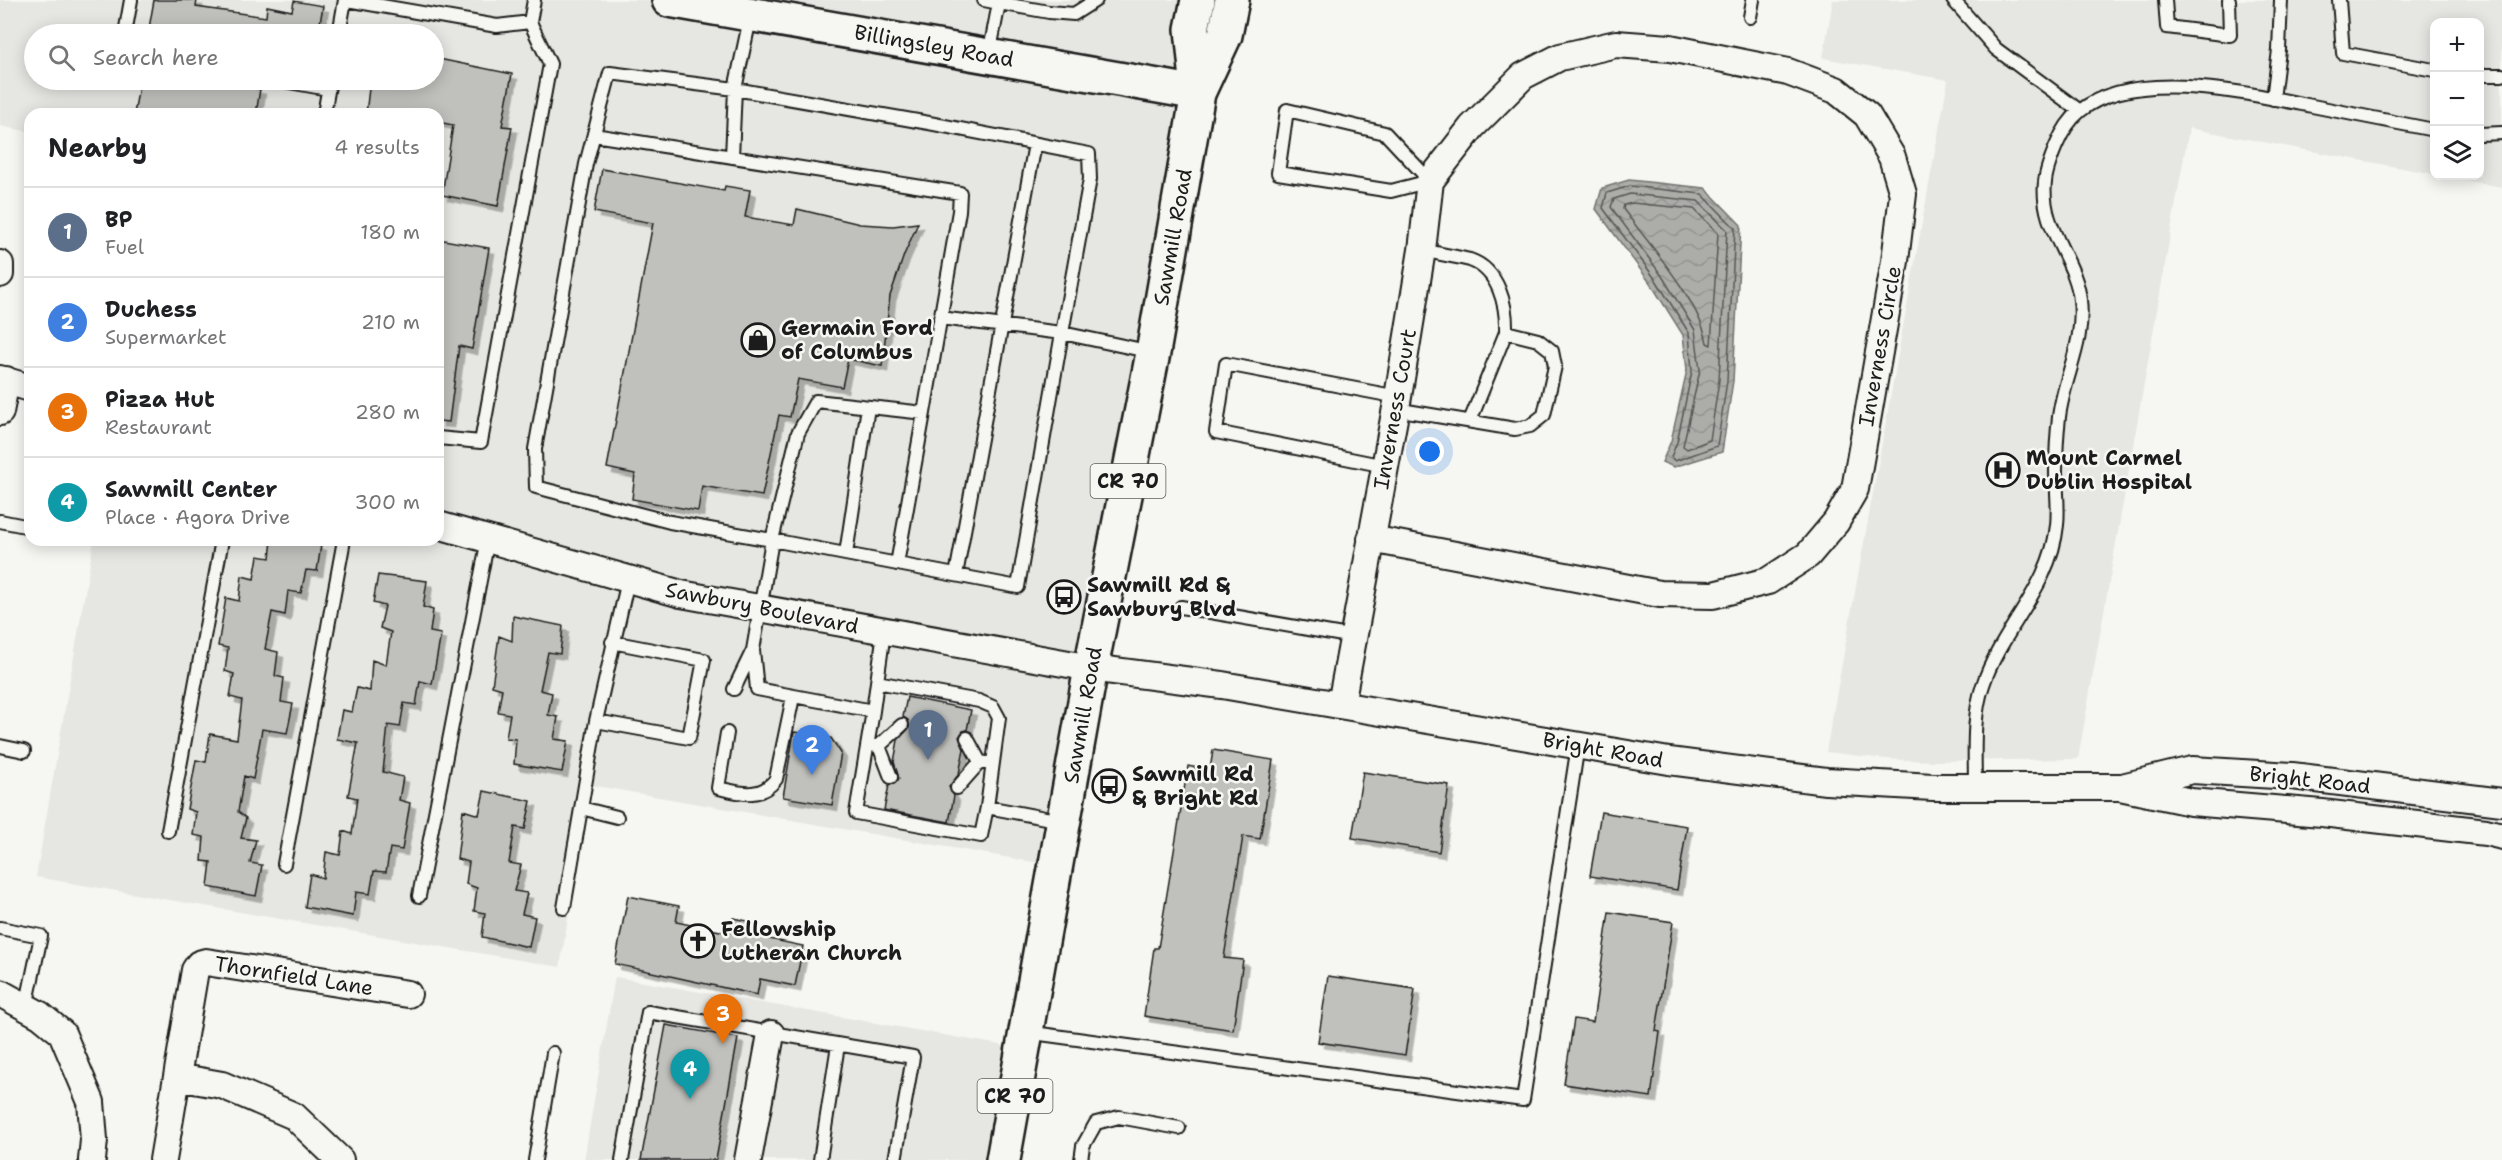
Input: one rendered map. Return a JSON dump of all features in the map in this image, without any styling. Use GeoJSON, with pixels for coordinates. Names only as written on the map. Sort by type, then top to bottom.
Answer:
{"type":"FeatureCollection","features":[{"type":"Feature","properties":{"kind":"main road","name":"Billingsley Road"},"geometry":{"type":"LineString","coordinates":[[669,0],[752,7],[989,56],[1198,93]]}},
{"type":"Feature","properties":{"kind":"main road","name":"Sawmill Road"},"geometry":{"type":"LineString","coordinates":[[1198,0],[1192,29],[1198,93]]}},
{"type":"Feature","properties":{"kind":"main road","name":"Sawmill Road"},"geometry":{"type":"LineString","coordinates":[[1003,1160],[1091,668],[1153,353],[1198,93],[1225,35],[1232,0]]}},
{"type":"Feature","properties":{"kind":"street","name":"Inverness Circle"},"geometry":{"type":"LineString","coordinates":[[1371,539],[1660,594],[1713,595],[1768,580],[1808,555],[1836,522],[1855,489],[1883,334],[1903,194],[1892,158],[1867,115],[1836,90],[1788,72],[1670,48],[1616,44],[1560,57],[1523,76],[1472,127],[1430,181]]}},
{"type":"Feature","properties":{"kind":"street","name":"Inverness Court"},"geometry":{"type":"LineString","coordinates":[[1341,704],[1397,403],[1422,250],[1430,181]]}},
{"type":"Feature","properties":{"kind":"street"},"geometry":{"type":"LineString","coordinates":[[0,264],[0,274]]}},
{"type":"Feature","properties":{"kind":"street"},"geometry":{"type":"LineString","coordinates":[[0,412],[12,382]]}},
{"type":"Feature","properties":{"kind":"street","name":"Sawbury Boulevard"},"geometry":{"type":"LineString","coordinates":[[444,527],[681,594],[1091,668]]}},
{"type":"Feature","properties":{"kind":"street","name":"Bright Road"},"geometry":{"type":"LineString","coordinates":[[1091,668],[1222,685],[1669,761],[1767,774],[1826,781],[1975,787],[2120,787],[2191,802],[2322,813],[2486,831],[2502,836]]}},
{"type":"Feature","properties":{"kind":"street","name":"Bright Road"},"geometry":{"type":"LineString","coordinates":[[2120,787],[2192,770],[2292,776],[2502,802]]}},
{"type":"Feature","properties":{"kind":"street","name":"Thornfield Lane"},"geometry":{"type":"LineString","coordinates":[[163,1160],[195,970],[206,962],[408,994]]}},
{"type":"Feature","properties":{"kind":"street"},"geometry":{"type":"LineString","coordinates":[[0,993],[26,1007],[62,1033],[91,1102],[94,1140],[92,1160]]}},
{"type":"Feature","properties":{"kind":"street"},"geometry":{"type":"LineString","coordinates":[[748,1160],[771,1034]]}},
{"type":"Feature","properties":{"kind":"street"},"geometry":{"type":"LineString","coordinates":[[177,1077],[222,1085],[294,1116],[340,1160]]}},
{"type":"Feature","properties":{"kind":"lane"},"geometry":{"type":"LineString","coordinates":[[127,24],[131,0]]}},
{"type":"Feature","properties":{"kind":"lane"},"geometry":{"type":"LineString","coordinates":[[341,24],[346,0],[497,26],[530,22]]}},
{"type":"Feature","properties":{"kind":"lane"},"geometry":{"type":"LineString","coordinates":[[444,439],[481,442],[550,64],[530,22],[534,0]]}},
{"type":"Feature","properties":{"kind":"lane"},"geometry":{"type":"LineString","coordinates":[[984,0],[1050,6],[1074,14],[1096,0]]}},
{"type":"Feature","properties":{"kind":"lane"},"geometry":{"type":"LineString","coordinates":[[1750,17],[1753,0]]}},
{"type":"Feature","properties":{"kind":"lane"},"geometry":{"type":"LineString","coordinates":[[1953,0],[1996,49],[2080,111]]}},
{"type":"Feature","properties":{"kind":"lane"},"geometry":{"type":"LineString","coordinates":[[2165,0],[2167,27],[2230,35],[2229,0]]}},
{"type":"Feature","properties":{"kind":"lane"},"geometry":{"type":"LineString","coordinates":[[2273,99],[2280,50],[2281,0]]}},
{"type":"Feature","properties":{"kind":"lane"},"geometry":{"type":"LineString","coordinates":[[2339,0],[2343,53],[2430,69]]}},
{"type":"Feature","properties":{"kind":"lane"},"geometry":{"type":"LineString","coordinates":[[989,56],[999,3]]}},
{"type":"Feature","properties":{"kind":"lane"},"geometry":{"type":"LineString","coordinates":[[732,157],[735,89],[752,7]]}},
{"type":"Feature","properties":{"kind":"lane"},"geometry":{"type":"LineString","coordinates":[[610,73],[735,89],[1089,154],[1090,179],[1018,587],[670,522],[536,487],[535,449],[586,164],[594,135],[610,73]]}},
{"type":"Feature","properties":{"kind":"lane"},"geometry":{"type":"LineString","coordinates":[[2484,75],[2502,75]]}},
{"type":"Feature","properties":{"kind":"lane"},"geometry":{"type":"LineString","coordinates":[[1975,787],[1976,727],[1982,685],[2004,638],[2040,585],[2053,550],[2058,524],[2057,441],[2065,385],[2080,339],[2080,299],[2046,211],[2045,180],[2063,131],[2080,111],[2106,97],[2166,87],[2199,87],[2430,129]]}},
{"type":"Feature","properties":{"kind":"lane"},"geometry":{"type":"LineString","coordinates":[[325,108],[328,90]]}},
{"type":"Feature","properties":{"kind":"lane"},"geometry":{"type":"LineString","coordinates":[[1287,110],[1385,134],[1430,181],[1391,191],[1278,173],[1287,110]]}},
{"type":"Feature","properties":{"kind":"lane"},"geometry":{"type":"LineString","coordinates":[[2484,134],[2502,133]]}},
{"type":"Feature","properties":{"kind":"lane"},"geometry":{"type":"LineString","coordinates":[[594,135],[960,193],[897,564]]}},
{"type":"Feature","properties":{"kind":"lane"},"geometry":{"type":"LineString","coordinates":[[956,575],[1035,144]]}},
{"type":"Feature","properties":{"kind":"lane"},"geometry":{"type":"LineString","coordinates":[[1422,250],[1472,261],[1489,273],[1499,288],[1506,312],[1506,332],[1470,422]]}},
{"type":"Feature","properties":{"kind":"lane"},"geometry":{"type":"LineString","coordinates":[[940,318],[1062,333],[1153,353]]}},
{"type":"Feature","properties":{"kind":"lane"},"geometry":{"type":"LineString","coordinates":[[1385,466],[1216,432],[1226,364],[1470,422],[1515,429],[1530,426],[1544,415],[1555,366],[1552,351],[1538,340],[1506,332]]}},
{"type":"Feature","properties":{"kind":"lane"},"geometry":{"type":"LineString","coordinates":[[734,689],[753,650],[772,540],[798,433],[816,401],[924,413]]}},
{"type":"Feature","properties":{"kind":"lane"},"geometry":{"type":"LineString","coordinates":[[846,554],[868,407]]}},
{"type":"Feature","properties":{"kind":"lane"},"geometry":{"type":"LineString","coordinates":[[0,521],[24,525]]}},
{"type":"Feature","properties":{"kind":"lane"},"geometry":{"type":"LineString","coordinates":[[419,896],[488,539]]}},
{"type":"Feature","properties":{"kind":"lane"},"geometry":{"type":"LineString","coordinates":[[168,831],[221,546]]}},
{"type":"Feature","properties":{"kind":"lane"},"geometry":{"type":"LineString","coordinates":[[284,864],[343,546]]}},
{"type":"Feature","properties":{"kind":"lane"},"geometry":{"type":"LineString","coordinates":[[564,908],[596,721],[612,642],[628,580]]}},
{"type":"Feature","properties":{"kind":"lane"},"geometry":{"type":"LineString","coordinates":[[1181,607],[1354,636]]}},
{"type":"Feature","properties":{"kind":"lane"},"geometry":{"type":"LineString","coordinates":[[877,682],[979,701],[993,707],[999,718],[986,763],[987,807],[981,836],[856,813],[873,746],[873,711],[877,682],[884,632]]}},
{"type":"Feature","properties":{"kind":"lane"},"geometry":{"type":"LineString","coordinates":[[596,721],[689,738],[704,660],[612,642]]}},
{"type":"Feature","properties":{"kind":"lane"},"geometry":{"type":"LineString","coordinates":[[753,650],[757,689],[873,711]]}},
{"type":"Feature","properties":{"kind":"lane"},"geometry":{"type":"LineString","coordinates":[[727,733],[718,788],[750,794],[762,792],[776,779],[793,697]]}},
{"type":"Feature","properties":{"kind":"lane"},"geometry":{"type":"LineString","coordinates":[[873,746],[902,725]]}},
{"type":"Feature","properties":{"kind":"lane"},"geometry":{"type":"LineString","coordinates":[[967,738],[986,763]]}},
{"type":"Feature","properties":{"kind":"lane"},"geometry":{"type":"LineString","coordinates":[[1026,1032],[1523,1100],[1578,745]]}},
{"type":"Feature","properties":{"kind":"lane"},"geometry":{"type":"LineString","coordinates":[[0,746],[24,752]]}},
{"type":"Feature","properties":{"kind":"lane"},"geometry":{"type":"LineString","coordinates":[[873,746],[891,777]]}},
{"type":"Feature","properties":{"kind":"lane"},"geometry":{"type":"LineString","coordinates":[[957,788],[986,763]]}},
{"type":"Feature","properties":{"kind":"lane"},"geometry":{"type":"LineString","coordinates":[[987,807],[1064,821]]}},
{"type":"Feature","properties":{"kind":"lane"},"geometry":{"type":"LineString","coordinates":[[581,808],[616,818]]}},
{"type":"Feature","properties":{"kind":"lane"},"geometry":{"type":"LineString","coordinates":[[0,928],[41,936],[26,1007]]}},
{"type":"Feature","properties":{"kind":"lane"},"geometry":{"type":"LineString","coordinates":[[622,1160],[648,1012],[913,1057],[895,1160]]}},
{"type":"Feature","properties":{"kind":"lane"},"geometry":{"type":"LineString","coordinates":[[820,1160],[838,1045]]}},
{"type":"Feature","properties":{"kind":"lane"},"geometry":{"type":"LineString","coordinates":[[535,1160],[553,1053]]}},
{"type":"Feature","properties":{"kind":"lane"},"geometry":{"type":"LineString","coordinates":[[1081,1160],[1083,1146],[1096,1123],[1119,1117],[1179,1128]]}},
{"type":"Feature","properties":{"kind":"shaded area"},"geometry":{"type":"Polygon","coordinates":[[[0,0],[1198,0],[1056,866],[590,785],[560,967],[36,877],[93,546],[444,546],[444,108],[24,108],[24,131],[0,126],[0,0]]]}},
{"type":"Feature","properties":{"kind":"shaded area","name":"Mount Carmel Dublin Hospital"},"geometry":{"type":"Polygon","coordinates":[[[1833,0],[2502,0],[2502,187],[2463,180],[2484,180],[2484,18],[2430,18],[2430,173],[2189,128],[2078,759],[1933,761],[1886,759],[1826,752],[1948,80],[1823,58],[1833,0]]]}},
{"type":"Feature","properties":{"kind":"shaded area"},"geometry":{"type":"Polygon","coordinates":[[[615,977],[1023,1049],[1003,1160],[584,1160],[615,977]]]}},
{"type":"Feature","properties":{"kind":"water"},"geometry":{"type":"Polygon","coordinates":[[[1629,180],[1705,188],[1741,225],[1733,381],[1722,452],[1674,467],[1662,462],[1671,441],[1687,370],[1683,335],[1651,284],[1596,209],[1602,188],[1629,180]]]}},
{"type":"Feature","properties":{"kind":"building"},"geometry":{"type":"Polygon","coordinates":[[[154,0],[197,0],[196,7],[266,17],[267,6],[292,11],[294,1],[323,6],[320,24],[150,24],[154,0]]]}},
{"type":"Feature","properties":{"kind":"building"},"geometry":{"type":"Polygon","coordinates":[[[444,60],[512,74],[502,126],[512,127],[498,206],[444,195],[453,125],[444,123],[444,108],[367,108],[369,90],[444,90],[444,60]]]}},
{"type":"Feature","properties":{"kind":"building"},"geometry":{"type":"Polygon","coordinates":[[[138,90],[260,90],[257,108],[135,108],[138,90]]]}},
{"type":"Feature","properties":{"kind":"building","name":"Germain Ford of Columbus"},"geometry":{"type":"Polygon","coordinates":[[[602,169],[724,191],[725,186],[750,190],[745,217],[794,225],[797,209],[860,224],[893,226],[918,223],[890,296],[882,366],[848,359],[842,387],[798,379],[790,417],[779,415],[762,496],[702,486],[698,511],[632,499],[635,474],[607,468],[653,223],[594,212],[602,169]]]}},
{"type":"Feature","properties":{"kind":"building"},"geometry":{"type":"Polygon","coordinates":[[[444,240],[489,248],[472,349],[459,346],[449,422],[444,422],[444,240]]]}},
{"type":"Feature","properties":{"kind":"building"},"geometry":{"type":"Polygon","coordinates":[[[271,546],[321,546],[317,571],[306,570],[301,593],[288,591],[285,615],[272,612],[265,649],[278,652],[275,676],[284,678],[281,702],[293,704],[287,733],[262,729],[253,779],[244,776],[238,812],[246,818],[241,838],[256,840],[250,863],[262,865],[256,896],[208,887],[211,862],[202,861],[204,837],[193,835],[196,812],[187,809],[196,760],[206,762],[210,734],[237,739],[242,700],[230,697],[234,674],[225,671],[228,648],[218,646],[226,598],[239,601],[242,576],[254,579],[258,556],[270,558],[271,546]]]}},
{"type":"Feature","properties":{"kind":"building"},"geometry":{"type":"Polygon","coordinates":[[[378,575],[427,581],[423,607],[433,610],[430,632],[441,634],[432,684],[420,681],[416,705],[404,703],[400,727],[388,725],[383,772],[403,777],[399,800],[410,803],[402,850],[390,848],[386,872],[374,871],[370,894],[356,892],[353,916],[305,907],[310,874],[323,878],[326,852],[340,855],[343,831],[352,834],[357,798],[348,796],[358,743],[337,739],[342,710],[352,712],[357,688],[370,691],[372,660],[386,665],[391,632],[380,628],[385,606],[373,603],[378,575]]]}},
{"type":"Feature","properties":{"kind":"building"},"geometry":{"type":"Polygon","coordinates":[[[513,616],[563,626],[560,654],[548,652],[540,690],[552,693],[548,715],[558,717],[554,739],[568,741],[562,772],[514,764],[516,739],[506,738],[510,714],[498,712],[502,689],[492,686],[499,636],[512,641],[513,616]]]}},
{"type":"Feature","properties":{"kind":"building"},"geometry":{"type":"Polygon","coordinates":[[[907,697],[971,710],[967,730],[963,731],[959,737],[964,749],[959,774],[949,787],[954,796],[949,822],[884,810],[889,785],[899,779],[894,762],[898,740],[910,727],[908,720],[903,717],[907,697]]]}},
{"type":"Feature","properties":{"kind":"building"},"geometry":{"type":"Polygon","coordinates":[[[794,732],[831,738],[841,753],[832,805],[783,797],[794,732]]]}},
{"type":"Feature","properties":{"kind":"building"},"geometry":{"type":"Polygon","coordinates":[[[1213,750],[1273,760],[1260,839],[1243,836],[1224,958],[1243,960],[1233,1030],[1144,1016],[1154,948],[1158,948],[1188,766],[1210,770],[1213,750]]]}},
{"type":"Feature","properties":{"kind":"building"},"geometry":{"type":"Polygon","coordinates":[[[1363,772],[1449,785],[1439,852],[1352,838],[1363,772]]]}},
{"type":"Feature","properties":{"kind":"building"},"geometry":{"type":"Polygon","coordinates":[[[484,791],[531,801],[525,829],[515,827],[509,863],[521,865],[514,891],[527,893],[522,914],[535,917],[529,947],[482,937],[485,913],[474,911],[477,888],[466,884],[469,862],[457,859],[463,810],[479,815],[484,791]]]}},
{"type":"Feature","properties":{"kind":"building"},"geometry":{"type":"Polygon","coordinates":[[[1601,812],[1687,826],[1677,890],[1590,876],[1601,812]]]}},
{"type":"Feature","properties":{"kind":"building","name":"Fellowship Lutheran Church"},"geometry":{"type":"Polygon","coordinates":[[[628,896],[679,906],[676,922],[730,933],[733,918],[752,922],[750,935],[803,946],[795,986],[760,979],[757,995],[615,964],[628,896]]]}},
{"type":"Feature","properties":{"kind":"building"},"geometry":{"type":"Polygon","coordinates":[[[1609,912],[1673,922],[1656,1031],[1660,1032],[1651,1097],[1564,1084],[1574,1019],[1593,1022],[1609,912]]]}},
{"type":"Feature","properties":{"kind":"building"},"geometry":{"type":"Polygon","coordinates":[[[1328,976],[1415,989],[1405,1055],[1318,1042],[1328,976]]]}},
{"type":"Feature","properties":{"kind":"building"},"geometry":{"type":"Polygon","coordinates":[[[666,1025],[738,1038],[716,1160],[641,1160],[666,1025]]]}},
{"type":"Feature","properties":{"kind":"place","name":"Germain Ford of Columbus"},"geometry":{"type":"Point","coordinates":[758,340]}},
{"type":"Feature","properties":{"kind":"place","name":"Mount Carmel Dublin Hospital"},"geometry":{"type":"Point","coordinates":[2003,470]}},
{"type":"Feature","properties":{"kind":"place","name":"Sawmill Rd & Sawbury Blvd"},"geometry":{"type":"Point","coordinates":[1064,597]}},
{"type":"Feature","properties":{"kind":"place","name":"BP"},"geometry":{"type":"Point","coordinates":[928,760]}},
{"type":"Feature","properties":{"kind":"place","name":"Duchess"},"geometry":{"type":"Point","coordinates":[812,775]}},
{"type":"Feature","properties":{"kind":"place","name":"Sawmill Rd & Bright Rd"},"geometry":{"type":"Point","coordinates":[1109,786]}},
{"type":"Feature","properties":{"kind":"place","name":"Fellowship Lutheran Church"},"geometry":{"type":"Point","coordinates":[698,941]}},
{"type":"Feature","properties":{"kind":"place","name":"Pizza Hut"},"geometry":{"type":"Point","coordinates":[723,1044]}},
{"type":"Feature","properties":{"kind":"place","name":"Sawmill Center"},"geometry":{"type":"Point","coordinates":[690,1099]}}]}
